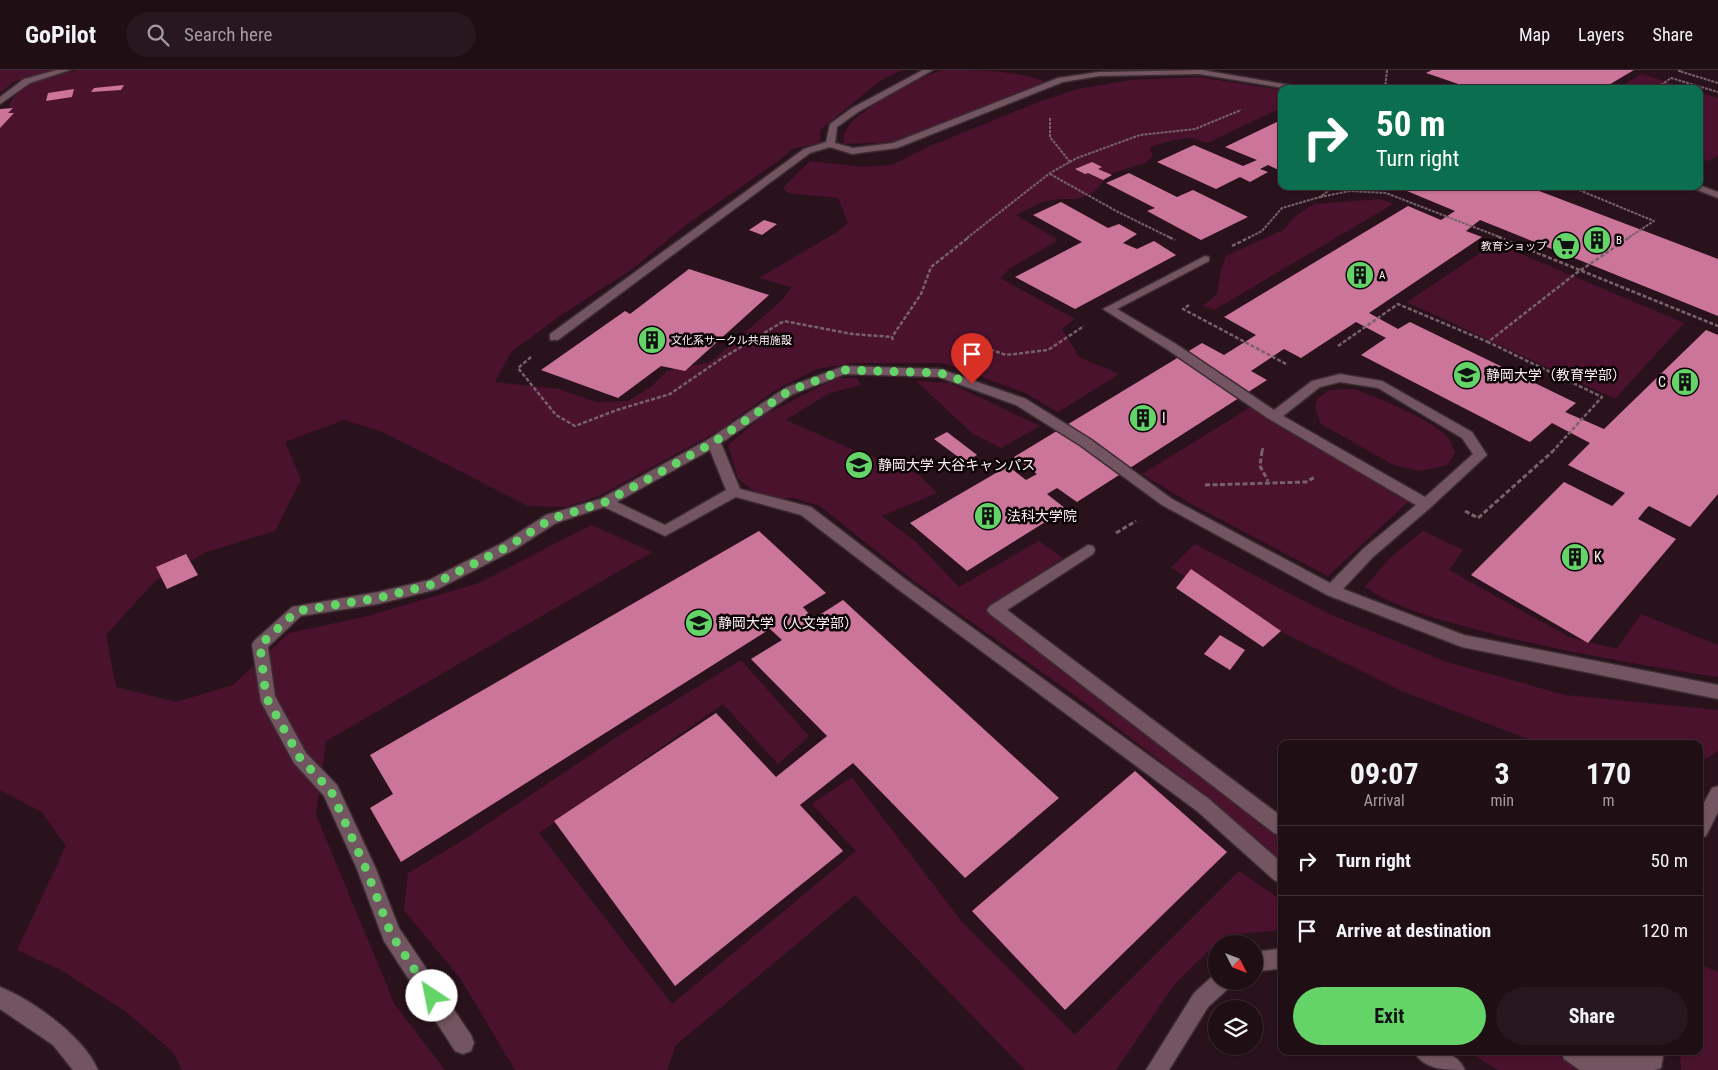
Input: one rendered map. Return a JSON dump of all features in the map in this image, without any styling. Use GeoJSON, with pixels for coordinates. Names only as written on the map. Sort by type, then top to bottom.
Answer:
{"type":"FeatureCollection","features":[{"type":"Feature","properties":{"kind":"street"},"geometry":{"type":"LineString","coordinates":[[0,101],[27,81],[66,70]]}},
{"type":"Feature","properties":{"kind":"street"},"geometry":{"type":"LineString","coordinates":[[830,144],[833,126],[855,110],[929,70]]}},
{"type":"Feature","properties":{"kind":"street"},"geometry":{"type":"LineString","coordinates":[[554,337],[807,151],[830,144],[852,150],[894,146],[939,130],[1061,80],[1099,74],[1199,72],[1282,85]]}},
{"type":"Feature","properties":{"kind":"street"},"geometry":{"type":"LineString","coordinates":[[1703,190],[1718,195]]}},
{"type":"Feature","properties":{"kind":"street"},"geometry":{"type":"LineString","coordinates":[[1205,259],[1109,309],[1172,347],[1274,416],[1426,504]]}},
{"type":"Feature","properties":{"kind":"street"},"geometry":{"type":"LineString","coordinates":[[463,1043],[391,934],[366,869],[331,791],[300,758],[266,697],[260,645],[297,611],[378,598],[434,584],[509,546],[551,519],[605,502],[714,442],[789,391],[844,370],[940,373],[1021,402],[1086,442],[1167,502],[1332,591],[1462,641],[1718,692]]}},
{"type":"Feature","properties":{"kind":"street"},"geometry":{"type":"LineString","coordinates":[[1274,416],[1316,384],[1340,378],[1382,385],[1467,435],[1480,455],[1368,553],[1332,591]]}},
{"type":"Feature","properties":{"kind":"street"},"geometry":{"type":"LineString","coordinates":[[714,442],[734,492]]}},
{"type":"Feature","properties":{"kind":"street"},"geometry":{"type":"LineString","coordinates":[[605,502],[665,530],[734,492],[806,511],[900,583],[1203,805],[1278,871]]}},
{"type":"Feature","properties":{"kind":"street"},"geometry":{"type":"LineString","coordinates":[[1088,550],[995,610],[1278,825]]}},
{"type":"Feature","properties":{"kind":"street"},"geometry":{"type":"LineString","coordinates":[[1703,822],[1718,794]]}},
{"type":"Feature","properties":{"kind":"street"},"geometry":{"type":"LineString","coordinates":[[1263,961],[1278,959]]}},
{"type":"Feature","properties":{"kind":"street"},"geometry":{"type":"LineString","coordinates":[[1157,1070],[1201,1000],[1212,990]]}},
{"type":"Feature","properties":{"kind":"street"},"geometry":{"type":"LineString","coordinates":[[0,997],[61,1037],[87,1070]]}},
{"type":"Feature","properties":{"kind":"street"},"geometry":{"type":"LineString","coordinates":[[1431,1055],[1454,1070]]}},
{"type":"Feature","properties":{"kind":"street"},"geometry":{"type":"LineString","coordinates":[[1576,1055],[1582,1060],[1653,1060],[1653,1055]]}},
{"type":"Feature","properties":{"kind":"path"},"geometry":{"type":"LineString","coordinates":[[1385,85],[1387,70]]}},
{"type":"Feature","properties":{"kind":"path"},"geometry":{"type":"LineString","coordinates":[[1681,70],[1679,71],[1718,83]]}},
{"type":"Feature","properties":{"kind":"path"},"geometry":{"type":"LineString","coordinates":[[1661,85],[1671,78],[1694,85]]}},
{"type":"Feature","properties":{"kind":"path"},"geometry":{"type":"LineString","coordinates":[[1703,88],[1718,92]]}},
{"type":"Feature","properties":{"kind":"path"},"geometry":{"type":"LineString","coordinates":[[892,337],[921,294],[931,267],[1050,173],[1077,158],[1140,135],[1195,129],[1245,108]]}},
{"type":"Feature","properties":{"kind":"path"},"geometry":{"type":"LineString","coordinates":[[1050,173],[1118,212],[1173,239],[1205,259]]}},
{"type":"Feature","properties":{"kind":"path"},"geometry":{"type":"LineString","coordinates":[[1320,197],[1330,190]]}},
{"type":"Feature","properties":{"kind":"path"},"geometry":{"type":"LineString","coordinates":[[1488,342],[1583,270],[1654,221],[1579,190]]}},
{"type":"Feature","properties":{"kind":"path"},"geometry":{"type":"LineString","coordinates":[[1205,259],[1262,231],[1282,208],[1350,191],[1386,193],[1583,270],[1718,326]]}},
{"type":"Feature","properties":{"kind":"path"},"geometry":{"type":"LineString","coordinates":[[1205,259],[1204,293],[1184,309],[1292,367]]}},
{"type":"Feature","properties":{"kind":"path"},"geometry":{"type":"LineString","coordinates":[[1331,351],[1398,304],[1488,342],[1602,397],[1546,459],[1478,518],[1437,494]]}},
{"type":"Feature","properties":{"kind":"path"},"geometry":{"type":"LineString","coordinates":[[554,337],[518,368],[556,415],[575,426],[617,410],[670,394],[721,359],[784,321],[852,334],[892,337]]}},
{"type":"Feature","properties":{"kind":"path"},"geometry":{"type":"LineString","coordinates":[[892,337],[895,345]]}},
{"type":"Feature","properties":{"kind":"path"},"geometry":{"type":"LineString","coordinates":[[1088,550],[1167,502],[1184,488],[1212,483],[1306,482],[1347,458]]}},
{"type":"Feature","properties":{"kind":"shaded area"},"geometry":{"type":"Polygon","coordinates":[[[0,70],[59,70],[13,82],[0,93],[0,70]]]}},
{"type":"Feature","properties":{"kind":"shaded area"},"geometry":{"type":"Polygon","coordinates":[[[76,70],[902,70],[881,80],[820,130],[820,143],[792,149],[781,159],[686,225],[631,270],[561,315],[511,352],[495,382],[559,389],[596,402],[628,401],[651,387],[667,371],[711,362],[783,299],[791,287],[759,278],[837,232],[848,223],[838,198],[788,193],[783,188],[810,161],[862,167],[892,165],[923,149],[1036,103],[1078,89],[1130,80],[1199,77],[1278,90],[1278,109],[1207,143],[1194,138],[1188,138],[1153,146],[1150,148],[1153,156],[1145,163],[1110,174],[1094,192],[1077,199],[1058,199],[1040,203],[1016,215],[1058,240],[1009,269],[1000,278],[1075,319],[1062,329],[1079,357],[1119,374],[1058,412],[1023,392],[943,363],[853,363],[817,369],[777,389],[718,431],[601,495],[566,507],[528,506],[383,432],[344,420],[285,442],[301,480],[275,531],[206,552],[155,581],[106,635],[116,687],[176,702],[233,685],[289,633],[368,616],[479,583],[591,525],[652,552],[326,741],[316,815],[395,1005],[445,1070],[182,1070],[173,1052],[125,1011],[61,970],[17,950],[66,846],[42,812],[0,790],[0,126],[6,117],[11,102],[23,89],[49,77],[76,70]]]}},
{"type":"Feature","properties":{"kind":"shaded area"},"geometry":{"type":"Polygon","coordinates":[[[942,70],[1009,73],[1046,82],[897,142],[844,144],[844,134],[851,122],[878,101],[919,79],[942,70]]]}},
{"type":"Feature","properties":{"kind":"shaded area"},"geometry":{"type":"Polygon","coordinates":[[[1642,74],[1676,85],[1623,85],[1642,74]]]}},
{"type":"Feature","properties":{"kind":"shaded area"},"geometry":{"type":"Polygon","coordinates":[[[1703,93],[1718,98],[1718,155],[1709,161],[1703,159],[1703,93]]]}},
{"type":"Feature","properties":{"kind":"shaded area"},"geometry":{"type":"Polygon","coordinates":[[[1380,199],[1393,204],[1214,310],[1203,306],[1217,294],[1221,269],[1226,256],[1283,230],[1296,216],[1314,204],[1380,199]]]}},
{"type":"Feature","properties":{"kind":"shaded area"},"geometry":{"type":"Polygon","coordinates":[[[1495,243],[1684,323],[1615,399],[1407,302],[1495,243]]]}},
{"type":"Feature","properties":{"kind":"shaded area"},"geometry":{"type":"Polygon","coordinates":[[[836,378],[857,378],[861,385],[829,393],[786,420],[858,452],[896,464],[919,475],[937,493],[882,516],[916,542],[959,587],[1039,541],[1063,558],[1014,590],[989,611],[1167,751],[1278,832],[1278,858],[1201,792],[1085,703],[914,581],[820,506],[794,498],[763,499],[738,478],[728,445],[764,415],[836,378]]]}},
{"type":"Feature","properties":{"kind":"shaded area"},"geometry":{"type":"Polygon","coordinates":[[[916,381],[950,383],[1040,426],[1001,448],[973,434],[916,381]]]}},
{"type":"Feature","properties":{"kind":"shaded area"},"geometry":{"type":"Polygon","coordinates":[[[1353,389],[1404,410],[1441,431],[1449,440],[1455,453],[1448,465],[1420,471],[1394,465],[1321,424],[1315,407],[1317,399],[1330,390],[1353,389]]]}},
{"type":"Feature","properties":{"kind":"shaded area"},"geometry":{"type":"Polygon","coordinates":[[[1251,407],[1268,419],[1409,501],[1328,576],[1195,506],[1142,474],[1251,407]]]}},
{"type":"Feature","properties":{"kind":"shaded area"},"geometry":{"type":"Polygon","coordinates":[[[1423,531],[1463,550],[1449,570],[1569,637],[1617,649],[1641,614],[1718,645],[1718,677],[1594,656],[1501,636],[1416,612],[1389,601],[1365,587],[1392,556],[1423,531]]]}},
{"type":"Feature","properties":{"kind":"shaded area"},"geometry":{"type":"Polygon","coordinates":[[[1195,544],[1327,613],[1447,662],[1565,695],[1718,710],[1718,751],[1703,760],[1703,740],[1530,740],[1404,692],[1280,631],[1171,568],[1195,544]]]}},
{"type":"Feature","properties":{"kind":"shaded area"},"geometry":{"type":"Polygon","coordinates":[[[741,660],[809,736],[778,764],[723,704],[539,833],[672,1004],[856,851],[812,804],[852,777],[960,920],[1075,1035],[1239,871],[1278,898],[1278,930],[1208,935],[1208,952],[1174,985],[1116,1070],[1025,1070],[855,895],[676,1045],[667,1070],[515,1070],[460,978],[404,910],[408,873],[462,841],[626,731],[741,660]]]}},
{"type":"Feature","properties":{"kind":"shaded area"},"geometry":{"type":"Polygon","coordinates":[[[1703,966],[1718,972],[1718,1070],[1681,1070],[1680,1055],[1703,1055],[1703,966]]]}},
{"type":"Feature","properties":{"kind":"shaded area"},"geometry":{"type":"Polygon","coordinates":[[[1474,1055],[1559,1055],[1579,1070],[1498,1070],[1474,1055]]]}},
{"type":"Feature","properties":{"kind":"building"},"geometry":{"type":"Polygon","coordinates":[[[1432,70],[1634,70],[1609,85],[1461,85],[1426,73],[1432,70]]]}},
{"type":"Feature","properties":{"kind":"building"},"geometry":{"type":"Polygon","coordinates":[[[124,85],[121,90],[91,92],[94,88],[124,85]]]}},
{"type":"Feature","properties":{"kind":"building"},"geometry":{"type":"Polygon","coordinates":[[[74,89],[72,97],[46,101],[48,93],[74,89]]]}},
{"type":"Feature","properties":{"kind":"building"},"geometry":{"type":"Polygon","coordinates":[[[13,108],[8,113],[14,113],[0,128],[0,109],[13,108]]]}},
{"type":"Feature","properties":{"kind":"building"},"geometry":{"type":"Polygon","coordinates":[[[1278,121],[1278,170],[1268,165],[1260,169],[1268,172],[1250,182],[1240,177],[1216,189],[1157,162],[1194,145],[1243,166],[1257,160],[1225,147],[1278,121]]]}},
{"type":"Feature","properties":{"kind":"building"},"geometry":{"type":"Polygon","coordinates":[[[1092,162],[1102,167],[1098,169],[1112,175],[1103,180],[1075,169],[1092,162]]]}},
{"type":"Feature","properties":{"kind":"building"},"geometry":{"type":"Polygon","coordinates":[[[1129,173],[1177,197],[1193,190],[1248,217],[1201,240],[1147,211],[1155,208],[1106,183],[1129,173]]]}},
{"type":"Feature","properties":{"kind":"building"},"geometry":{"type":"Polygon","coordinates":[[[1405,190],[1537,190],[1718,259],[1718,316],[1480,220],[1466,231],[1482,237],[1369,313],[1398,329],[1410,322],[1576,403],[1565,412],[1604,429],[1706,330],[1718,335],[1718,494],[1690,527],[1649,506],[1645,510],[1638,519],[1676,539],[1588,643],[1471,575],[1564,482],[1612,506],[1625,493],[1568,465],[1590,443],[1552,423],[1530,442],[1361,355],[1386,338],[1356,322],[1301,358],[1284,349],[1251,371],[1267,380],[1077,502],[1057,488],[1047,494],[1066,509],[967,571],[910,523],[1008,466],[1026,480],[1037,474],[1014,457],[1202,343],[1224,355],[1256,335],[1224,317],[1408,206],[1441,220],[1455,211],[1405,190]]]}},
{"type":"Feature","properties":{"kind":"building"},"geometry":{"type":"Polygon","coordinates":[[[1061,202],[1108,228],[1119,224],[1137,234],[1123,243],[1137,249],[1154,241],[1176,255],[1075,309],[1015,277],[1082,242],[1033,215],[1061,202]]]}},
{"type":"Feature","properties":{"kind":"building"},"geometry":{"type":"Polygon","coordinates":[[[764,220],[777,224],[762,235],[749,230],[764,220]]]}},
{"type":"Feature","properties":{"kind":"building","name":"文化系サークル共用施設"},"geometry":{"type":"Polygon","coordinates":[[[689,269],[769,295],[685,371],[661,366],[618,398],[541,370],[625,311],[630,314],[689,269]]]}},
{"type":"Feature","properties":{"kind":"building"},"geometry":{"type":"Polygon","coordinates":[[[947,432],[977,455],[965,462],[934,439],[947,432]]]}},
{"type":"Feature","properties":{"kind":"building"},"geometry":{"type":"Polygon","coordinates":[[[759,531],[826,593],[803,607],[810,615],[810,621],[843,600],[1059,798],[965,878],[853,763],[800,805],[843,851],[675,986],[554,821],[716,713],[776,777],[827,736],[751,659],[782,640],[770,629],[401,862],[370,808],[393,794],[370,755],[759,531]]]}},
{"type":"Feature","properties":{"kind":"building"},"geometry":{"type":"Polygon","coordinates":[[[186,554],[198,575],[167,589],[156,567],[186,554]]]}},
{"type":"Feature","properties":{"kind":"building"},"geometry":{"type":"Polygon","coordinates":[[[1191,569],[1281,631],[1263,647],[1176,588],[1191,569]]]}},
{"type":"Feature","properties":{"kind":"building"},"geometry":{"type":"Polygon","coordinates":[[[1220,635],[1245,650],[1230,670],[1204,654],[1220,635]]]}},
{"type":"Feature","properties":{"kind":"building"},"geometry":{"type":"Polygon","coordinates":[[[1135,771],[1227,852],[1065,1010],[972,911],[1135,771]]]}},
{"type":"Feature","properties":{"kind":"place","name":"B"},"geometry":{"type":"Point","coordinates":[1597,240]}},
{"type":"Feature","properties":{"kind":"place","name":"教育ショップ"},"geometry":{"type":"Point","coordinates":[1566,246]}},
{"type":"Feature","properties":{"kind":"place","name":"A"},"geometry":{"type":"Point","coordinates":[1360,275]}},
{"type":"Feature","properties":{"kind":"place","name":"文化系サークル共用施設"},"geometry":{"type":"Point","coordinates":[652,340]}},
{"type":"Feature","properties":{"kind":"place","name":"静岡大学（教育学部）"},"geometry":{"type":"Point","coordinates":[1467,375]}},
{"type":"Feature","properties":{"kind":"place","name":"C"},"geometry":{"type":"Point","coordinates":[1685,382]}},
{"type":"Feature","properties":{"kind":"place","name":"I"},"geometry":{"type":"Point","coordinates":[1143,418]}},
{"type":"Feature","properties":{"kind":"place","name":"静岡大学 大谷キャンパス"},"geometry":{"type":"Point","coordinates":[859,465]}},
{"type":"Feature","properties":{"kind":"place","name":"法科大学院"},"geometry":{"type":"Point","coordinates":[988,516]}},
{"type":"Feature","properties":{"kind":"place","name":"K"},"geometry":{"type":"Point","coordinates":[1575,557]}},
{"type":"Feature","properties":{"kind":"place","name":"静岡大学（人文学部）"},"geometry":{"type":"Point","coordinates":[699,623]}},
{"type":"Feature","properties":{"kind":"route"},"geometry":{"type":"LineString","coordinates":[[432,996],[391,934],[366,869],[331,791],[300,758],[266,697],[260,645],[297,611],[378,598],[434,584],[509,546],[551,519],[605,502],[652,477],[751,419],[789,391],[844,370],[940,373],[972,384]]}}]}
